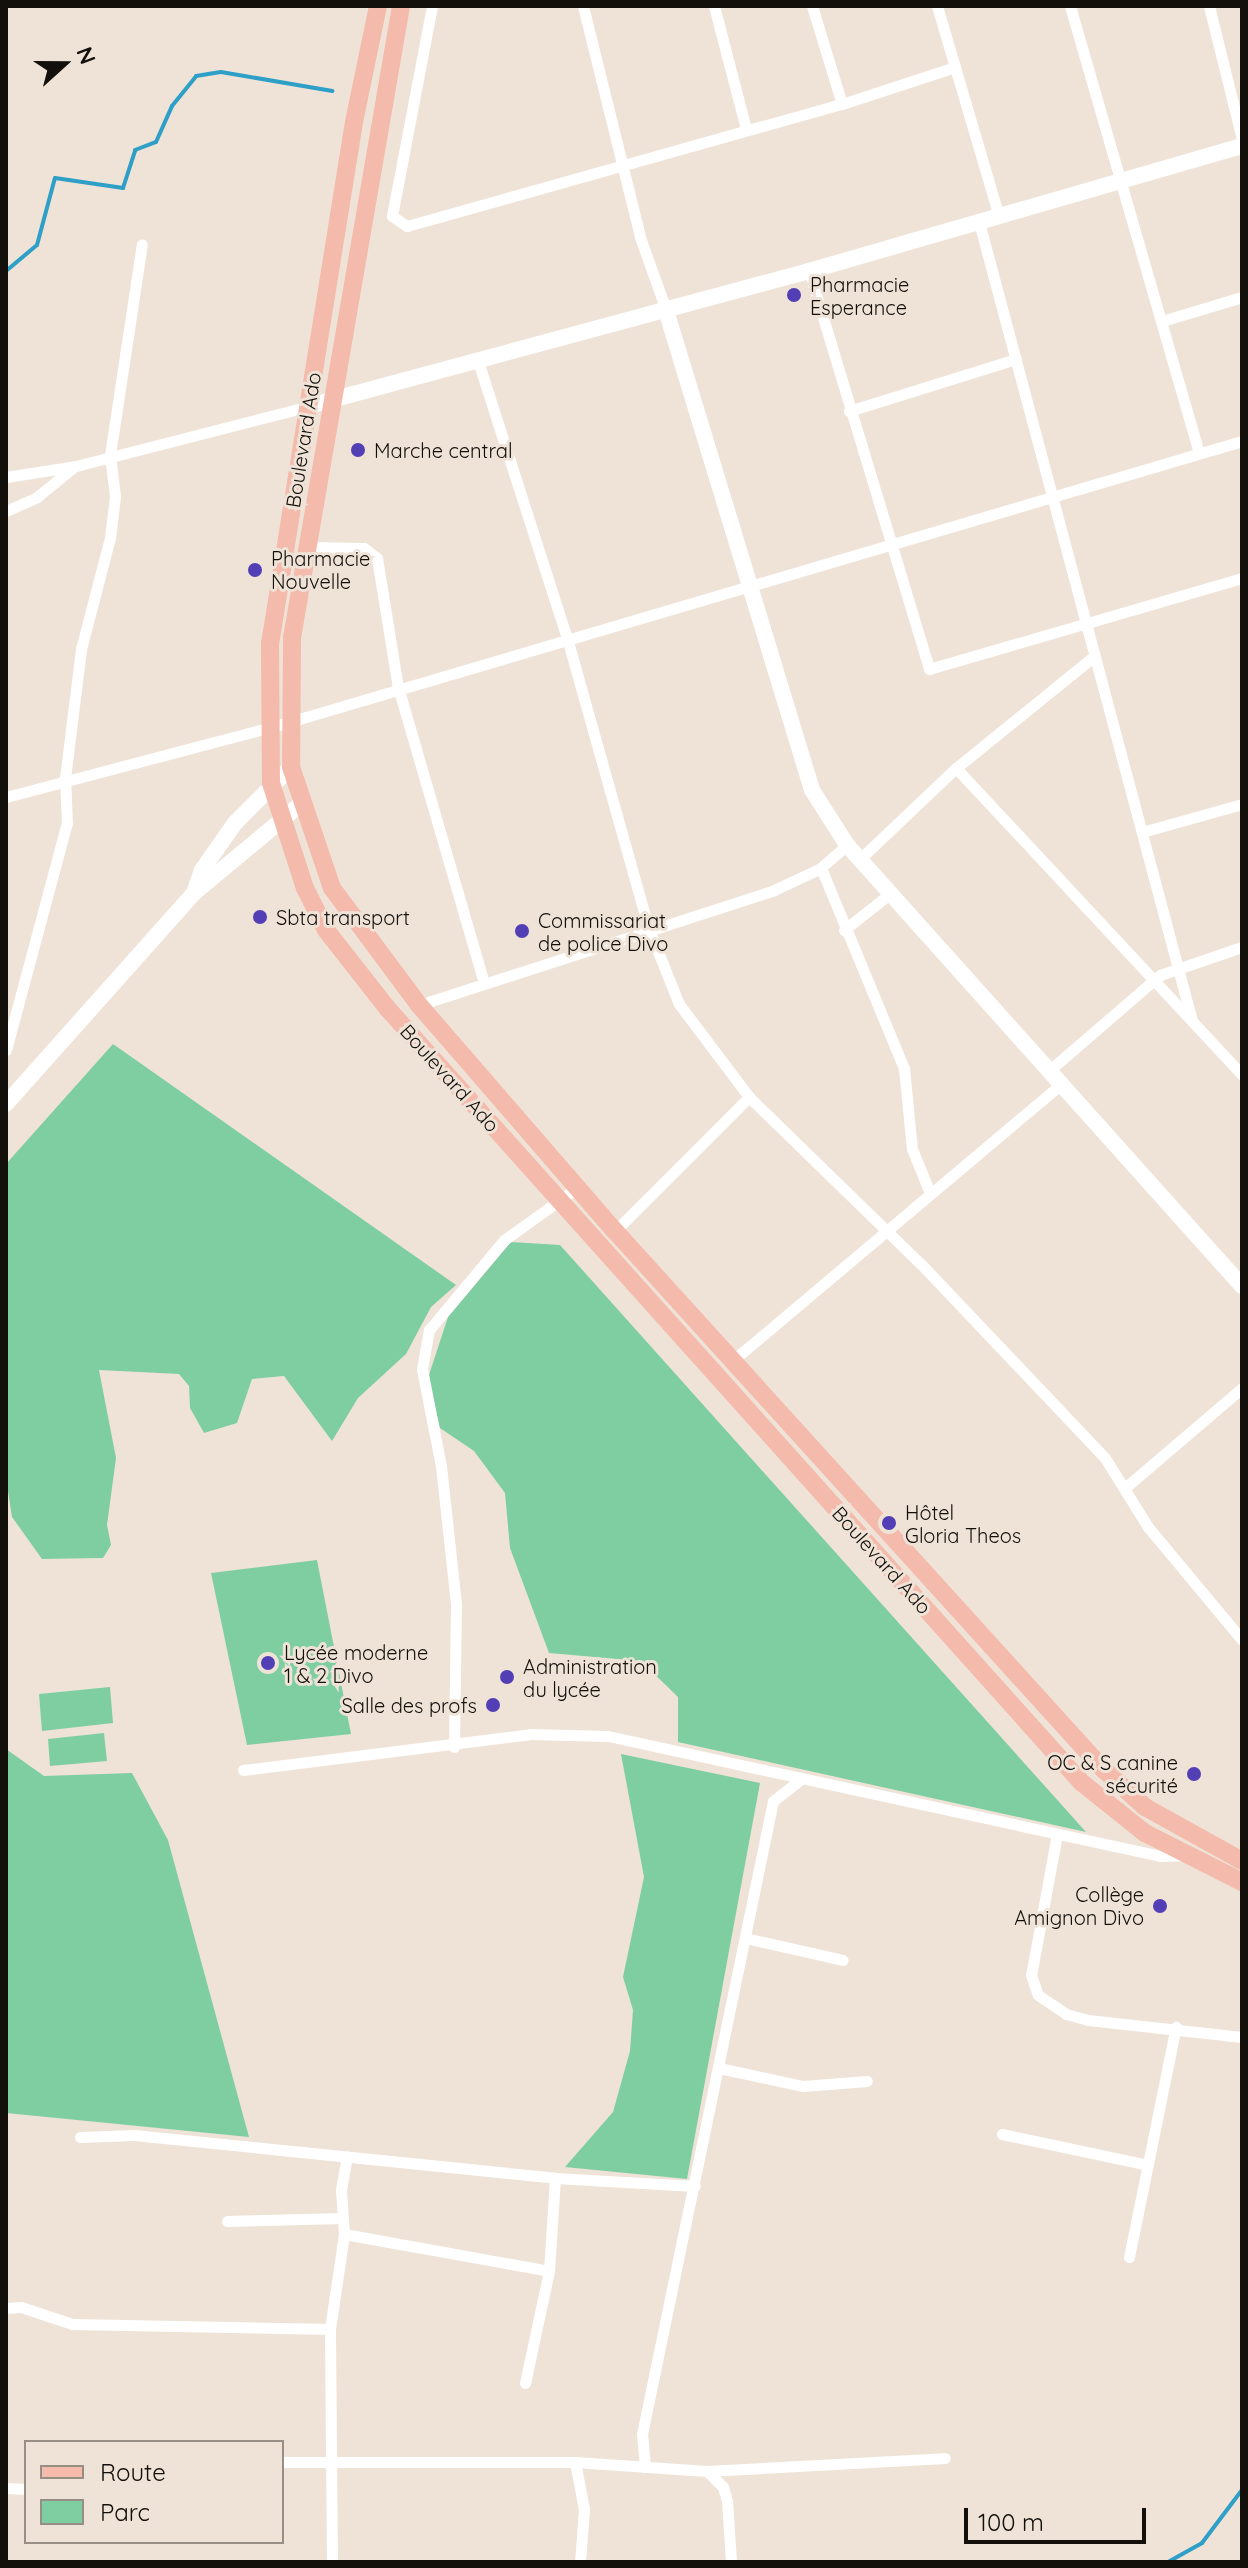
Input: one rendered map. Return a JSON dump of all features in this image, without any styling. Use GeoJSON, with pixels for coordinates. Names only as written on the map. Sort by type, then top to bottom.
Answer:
{"type":"FeatureCollection","features":[{"type":"Feature","properties":{"kind":"main road","name":"Boulevard Ado"},"geometry":{"type":"LineString","coordinates":[[378,6],[270,644],[267,728],[271,783],[305,888],[354,968],[1081,1782],[1109,1808],[1183,1855],[1242,1882]]}},
{"type":"Feature","properties":{"kind":"main road","name":"Boulevard Ado"},"geometry":{"type":"LineString","coordinates":[[401,6],[292,638],[291,767],[301,804],[339,901],[419,1005],[615,1231],[1103,1769],[1145,1807],[1242,1861]]}},
{"type":"Feature","properties":{"kind":"street"},"geometry":{"type":"LineString","coordinates":[[432,6],[392,216],[407,226],[842,104],[955,67]]}},
{"type":"Feature","properties":{"kind":"street"},"geometry":{"type":"LineString","coordinates":[[583,6],[621,164],[800,764],[847,845],[1063,1082],[1242,1286]]}},
{"type":"Feature","properties":{"kind":"street"},"geometry":{"type":"LineString","coordinates":[[714,6],[746,129]]}},
{"type":"Feature","properties":{"kind":"street"},"geometry":{"type":"LineString","coordinates":[[812,6],[842,104]]}},
{"type":"Feature","properties":{"kind":"street"},"geometry":{"type":"LineString","coordinates":[[937,6],[999,217]]}},
{"type":"Feature","properties":{"kind":"street"},"geometry":{"type":"LineString","coordinates":[[1070,6],[1199,453]]}},
{"type":"Feature","properties":{"kind":"street"},"geometry":{"type":"LineString","coordinates":[[1209,6],[1242,139]]}},
{"type":"Feature","properties":{"kind":"street"},"geometry":{"type":"LineString","coordinates":[[6,477],[76,466],[334,400],[477,358],[809,271],[1242,146]]}},
{"type":"Feature","properties":{"kind":"street"},"geometry":{"type":"LineString","coordinates":[[979,222],[1055,493],[1092,658],[1179,964],[1192,1021]]}},
{"type":"Feature","properties":{"kind":"street"},"geometry":{"type":"LineString","coordinates":[[6,1050],[64,839],[65,778],[81,649],[110,538],[115,496],[110,455],[142,244]]}},
{"type":"Feature","properties":{"kind":"street"},"geometry":{"type":"LineString","coordinates":[[809,271],[929,669],[1242,578]]}},
{"type":"Feature","properties":{"kind":"street"},"geometry":{"type":"LineString","coordinates":[[1162,321],[1242,297]]}},
{"type":"Feature","properties":{"kind":"street"},"geometry":{"type":"LineString","coordinates":[[477,358],[567,638],[649,929],[679,1004],[749,1097],[885,1230],[1126,1487],[1148,1527],[1242,1640]]}},
{"type":"Feature","properties":{"kind":"street"},"geometry":{"type":"LineString","coordinates":[[849,411],[1016,359]]}},
{"type":"Feature","properties":{"kind":"street"},"geometry":{"type":"LineString","coordinates":[[6,797],[65,778],[289,722],[398,687],[749,588],[1055,493],[1242,441]]}},
{"type":"Feature","properties":{"kind":"street"},"geometry":{"type":"LineString","coordinates":[[6,511],[37,497],[76,466]]}},
{"type":"Feature","properties":{"kind":"street"},"geometry":{"type":"LineString","coordinates":[[308,547],[374,552],[398,687],[484,983]]}},
{"type":"Feature","properties":{"kind":"street"},"geometry":{"type":"LineString","coordinates":[[861,858],[956,768],[1092,658]]}},
{"type":"Feature","properties":{"kind":"street"},"geometry":{"type":"LineString","coordinates":[[195,892],[213,854],[271,783],[291,767]]}},
{"type":"Feature","properties":{"kind":"street"},"geometry":{"type":"LineString","coordinates":[[956,768],[1241,1074]]}},
{"type":"Feature","properties":{"kind":"street"},"geometry":{"type":"LineString","coordinates":[[6,1104],[195,892],[301,804]]}},
{"type":"Feature","properties":{"kind":"street"},"geometry":{"type":"LineString","coordinates":[[1142,832],[1242,804]]}},
{"type":"Feature","properties":{"kind":"street"},"geometry":{"type":"LineString","coordinates":[[419,1005],[774,890],[821,868],[847,845]]}},
{"type":"Feature","properties":{"kind":"street"},"geometry":{"type":"LineString","coordinates":[[821,868],[844,930],[904,1068],[912,1149],[930,1193]]}},
{"type":"Feature","properties":{"kind":"street"},"geometry":{"type":"LineString","coordinates":[[844,930],[892,892]]}},
{"type":"Feature","properties":{"kind":"street"},"geometry":{"type":"LineString","coordinates":[[1051,1069],[1153,980],[1179,964],[1242,947]]}},
{"type":"Feature","properties":{"kind":"street"},"geometry":{"type":"LineString","coordinates":[[731,1362],[1063,1082]]}},
{"type":"Feature","properties":{"kind":"street"},"geometry":{"type":"LineString","coordinates":[[615,1231],[749,1097]]}},
{"type":"Feature","properties":{"kind":"street"},"geometry":{"type":"LineString","coordinates":[[454,1747],[456,1604],[441,1466],[422,1369],[429,1330],[504,1240],[578,1187]]}},
{"type":"Feature","properties":{"kind":"street"},"geometry":{"type":"LineString","coordinates":[[1126,1487],[1242,1388]]}},
{"type":"Feature","properties":{"kind":"street"},"geometry":{"type":"LineString","coordinates":[[243,1770],[454,1747],[530,1734],[608,1736],[1160,1856],[1183,1855]]}},
{"type":"Feature","properties":{"kind":"street"},"geometry":{"type":"LineString","coordinates":[[645,2467],[642,2434],[773,1801],[801,1779]]}},
{"type":"Feature","properties":{"kind":"street"},"geometry":{"type":"LineString","coordinates":[[1057,1834],[1032,1986],[1066,2014],[1242,2037]]}},
{"type":"Feature","properties":{"kind":"street"},"geometry":{"type":"LineString","coordinates":[[745,1938],[843,1960]]}},
{"type":"Feature","properties":{"kind":"street"},"geometry":{"type":"LineString","coordinates":[[1129,2257],[1176,2027]]}},
{"type":"Feature","properties":{"kind":"street"},"geometry":{"type":"LineString","coordinates":[[719,2068],[803,2086],[867,2081]]}},
{"type":"Feature","properties":{"kind":"street"},"geometry":{"type":"LineString","coordinates":[[1002,2134],[1148,2165]]}},
{"type":"Feature","properties":{"kind":"street"},"geometry":{"type":"LineString","coordinates":[[80,2137],[134,2135],[555,2178],[695,2186]]}},
{"type":"Feature","properties":{"kind":"street"},"geometry":{"type":"LineString","coordinates":[[332,2562],[330,2329],[344,2234],[347,2157]]}},
{"type":"Feature","properties":{"kind":"street"},"geometry":{"type":"LineString","coordinates":[[525,2383],[549,2271],[555,2178]]}},
{"type":"Feature","properties":{"kind":"street"},"geometry":{"type":"LineString","coordinates":[[227,2221],[343,2218]]}},
{"type":"Feature","properties":{"kind":"street"},"geometry":{"type":"LineString","coordinates":[[344,2234],[549,2271]]}},
{"type":"Feature","properties":{"kind":"street"},"geometry":{"type":"LineString","coordinates":[[6,2308],[21,2307],[72,2324],[330,2329]]}},
{"type":"Feature","properties":{"kind":"street"},"geometry":{"type":"LineString","coordinates":[[284,2462],[575,2462],[707,2471],[945,2458]]}},
{"type":"Feature","properties":{"kind":"street"},"geometry":{"type":"LineString","coordinates":[[575,2462],[584,2509],[580,2562]]}},
{"type":"Feature","properties":{"kind":"street"},"geometry":{"type":"LineString","coordinates":[[707,2471],[723,2487],[727,2501],[731,2562]]}},
{"type":"Feature","properties":{"kind":"green space"},"geometry":{"type":"Polygon","coordinates":[[[113,1044],[456,1285],[431,1307],[406,1354],[358,1398],[332,1441],[284,1376],[252,1379],[237,1423],[204,1433],[190,1408],[189,1386],[179,1374],[99,1370],[116,1458],[107,1525],[111,1545],[103,1558],[42,1559],[12,1517],[6,1478],[6,1164],[113,1044]]]}},
{"type":"Feature","properties":{"kind":"green space"},"geometry":{"type":"Polygon","coordinates":[[[511,1242],[560,1245],[1086,1832],[678,1742],[678,1697],[641,1661],[549,1653],[510,1548],[505,1493],[474,1451],[440,1428],[428,1378],[448,1317],[511,1242]]]}},
{"type":"Feature","properties":{"kind":"green space"},"geometry":{"type":"Polygon","coordinates":[[[317,1560],[351,1734],[247,1745],[211,1573],[317,1560]]]}},
{"type":"Feature","properties":{"kind":"green space"},"geometry":{"type":"Polygon","coordinates":[[[110,1687],[113,1723],[42,1731],[39,1694],[110,1687]]]}},
{"type":"Feature","properties":{"kind":"green space"},"geometry":{"type":"Polygon","coordinates":[[[104,1733],[107,1761],[50,1766],[48,1739],[104,1733]]]}},
{"type":"Feature","properties":{"kind":"green space"},"geometry":{"type":"Polygon","coordinates":[[[6,1749],[44,1776],[132,1773],[168,1840],[249,2137],[6,2113],[6,1749]]]}},
{"type":"Feature","properties":{"kind":"green space"},"geometry":{"type":"Polygon","coordinates":[[[621,1754],[760,1783],[687,2179],[565,2167],[613,2112],[630,2051],[633,2010],[623,1977],[644,1877],[621,1754]]]}},
{"type":"Feature","properties":{"kind":"waterway"},"geometry":{"type":"LineString","coordinates":[[6,271],[37,245],[55,178],[123,188],[135,150],[156,142],[172,106],[196,76],[221,72],[332,91]]}},
{"type":"Feature","properties":{"kind":"waterway"},"geometry":{"type":"LineString","coordinates":[[1168,2562],[1202,2543],[1242,2490]]}},
{"type":"Feature","properties":{"kind":"place","name":"Pharmacie Esperance"},"geometry":{"type":"Point","coordinates":[794,295]}},
{"type":"Feature","properties":{"kind":"place","name":"Marche central"},"geometry":{"type":"Point","coordinates":[358,450]}},
{"type":"Feature","properties":{"kind":"place","name":"Pharmacie Nouvelle"},"geometry":{"type":"Point","coordinates":[255,570]}},
{"type":"Feature","properties":{"kind":"place","name":"Sbta transport"},"geometry":{"type":"Point","coordinates":[260,917]}},
{"type":"Feature","properties":{"kind":"place","name":"Commissariat de police Divo"},"geometry":{"type":"Point","coordinates":[522,931]}},
{"type":"Feature","properties":{"kind":"place","name":"Hôtel Gloria Theos"},"geometry":{"type":"Point","coordinates":[889,1523]}},
{"type":"Feature","properties":{"kind":"place","name":"Lycée moderne 1 & 2 Divo"},"geometry":{"type":"Point","coordinates":[268,1663]}},
{"type":"Feature","properties":{"kind":"place","name":"Administration du lycée"},"geometry":{"type":"Point","coordinates":[507,1677]}},
{"type":"Feature","properties":{"kind":"place","name":"Salle des profs"},"geometry":{"type":"Point","coordinates":[493,1705]}},
{"type":"Feature","properties":{"kind":"place","name":"OC & S canine sécurité"},"geometry":{"type":"Point","coordinates":[1194,1774]}},
{"type":"Feature","properties":{"kind":"place","name":"Collège Amignon Divo"},"geometry":{"type":"Point","coordinates":[1160,1906]}}]}
